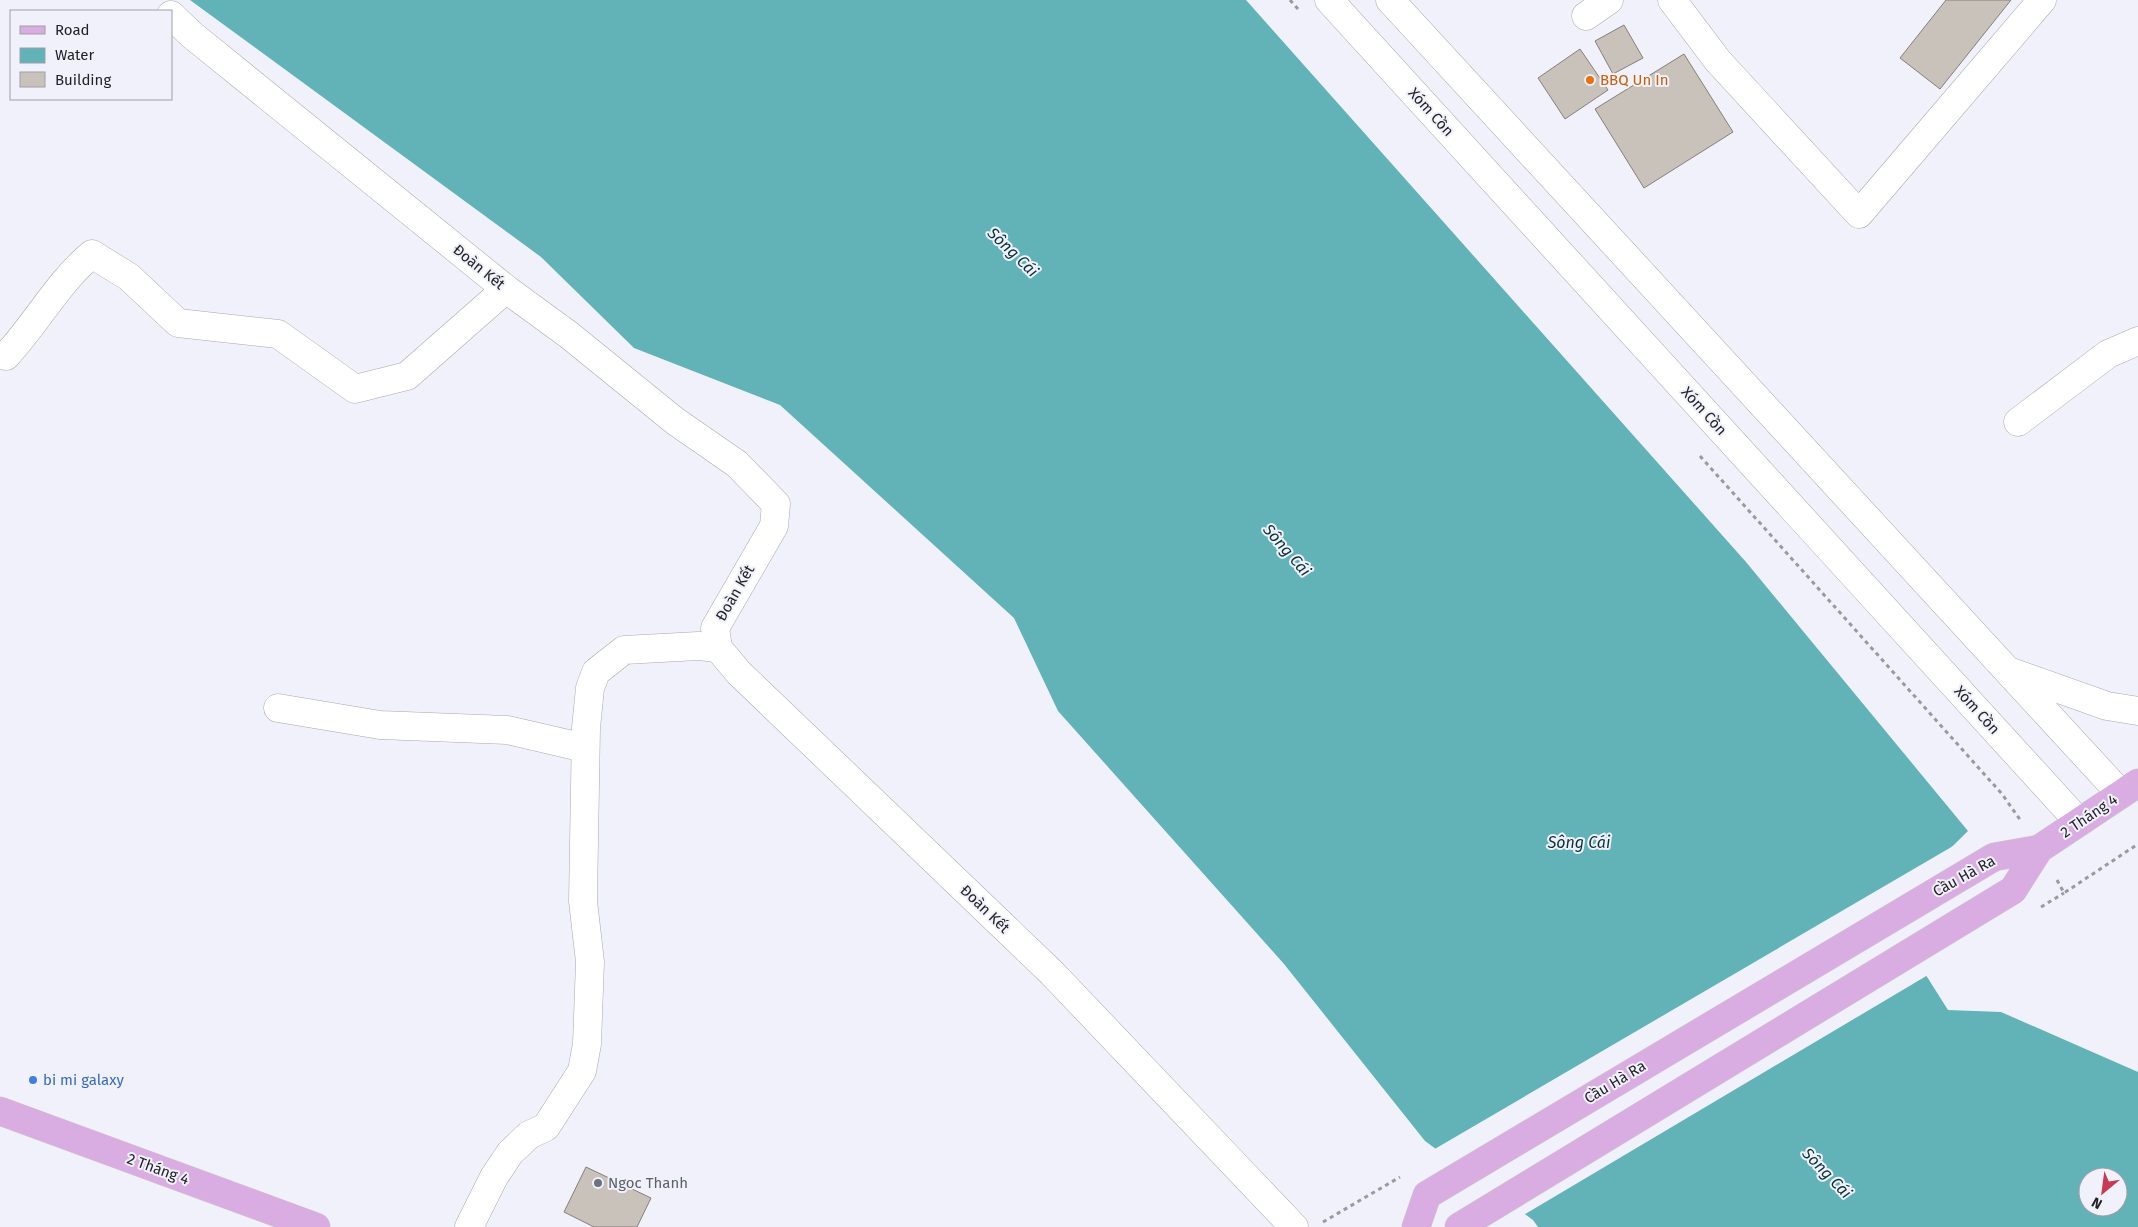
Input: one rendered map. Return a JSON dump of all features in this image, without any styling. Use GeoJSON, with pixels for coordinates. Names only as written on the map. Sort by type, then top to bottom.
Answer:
{"type":"FeatureCollection","features":[{"type":"Feature","properties":{"kind":"main road","name":"2 Tháng 4"},"geometry":{"type":"LineString","coordinates":[[2039,849],[2130,789]]}},
{"type":"Feature","properties":{"kind":"main road","name":"Cầu Hà Ra"},"geometry":{"type":"LineString","coordinates":[[1416,1227],[1426,1195],[1994,857],[2039,849]]}},
{"type":"Feature","properties":{"kind":"main road"},"geometry":{"type":"LineString","coordinates":[[1459,1227],[2013,890],[2039,849]]}},
{"type":"Feature","properties":{"kind":"main road","name":"2 Tháng 4"},"geometry":{"type":"LineString","coordinates":[[0,1110],[316,1227]]}},
{"type":"Feature","properties":{"kind":"street"},"geometry":{"type":"LineString","coordinates":[[156,0],[166,10]]}},
{"type":"Feature","properties":{"kind":"street","name":"Xóm Cồn"},"geometry":{"type":"LineString","coordinates":[[1329,0],[2079,822]]}},
{"type":"Feature","properties":{"kind":"street"},"geometry":{"type":"LineString","coordinates":[[1390,0],[2005,670],[2130,789]]}},
{"type":"Feature","properties":{"kind":"street"},"geometry":{"type":"LineString","coordinates":[[1586,16],[1609,0]]}},
{"type":"Feature","properties":{"kind":"street"},"geometry":{"type":"LineString","coordinates":[[1672,0],[1718,61],[1859,214],[2042,0]]}},
{"type":"Feature","properties":{"kind":"street","name":"Đoàn Kết"},"geometry":{"type":"LineString","coordinates":[[172,16],[192,35],[506,289],[569,335],[675,421],[737,464],[776,504],[774,526],[715,628],[718,648],[739,673],[1052,973],[1294,1227]]}},
{"type":"Feature","properties":{"kind":"street"},"geometry":{"type":"LineString","coordinates":[[0,355],[6,356],[19,342],[79,265],[92,254],[129,277],[178,323],[278,334],[355,389],[407,376],[506,289]]}},
{"type":"Feature","properties":{"kind":"street"},"geometry":{"type":"LineString","coordinates":[[2018,422],[2108,354],[2138,341]]}},
{"type":"Feature","properties":{"kind":"street"},"geometry":{"type":"LineString","coordinates":[[469,1227],[494,1177],[510,1153],[529,1135],[546,1127],[582,1071],[587,1044],[590,962],[583,901],[585,748],[590,688],[596,672],[624,650],[698,646],[718,648]]}},
{"type":"Feature","properties":{"kind":"street"},"geometry":{"type":"LineString","coordinates":[[2005,670],[2106,706],[2138,711]]}},
{"type":"Feature","properties":{"kind":"street"},"geometry":{"type":"LineString","coordinates":[[278,708],[380,725],[507,730],[585,748]]}},
{"type":"Feature","properties":{"kind":"path"},"geometry":{"type":"LineString","coordinates":[[1315,1227],[1366,1197]]}},
{"type":"Feature","properties":{"kind":"water","name":"Sông Cái"},"geometry":{"type":"Polygon","coordinates":[[[190,0],[1246,0],[1746,562],[1968,831],[1886,912],[1948,1010],[2001,1012],[2138,1072],[2138,1227],[1538,1227],[1533,1220],[1425,1141],[1284,964],[1058,711],[1014,618],[780,405],[634,348],[541,257],[190,0]]]}},
{"type":"Feature","properties":{"kind":"pier"},"geometry":{"type":"Polygon","coordinates":[[[1960,842],[1889,912],[1928,975],[1522,1216],[1433,1150],[1960,842]]]}},
{"type":"Feature","properties":{"kind":"building"},"geometry":{"type":"Polygon","coordinates":[[[1946,0],[2011,0],[1940,89],[1900,58],[1946,0]]]}},
{"type":"Feature","properties":{"kind":"building"},"geometry":{"type":"Polygon","coordinates":[[[1624,25],[1643,58],[1613,74],[1595,41],[1624,25]]]}},
{"type":"Feature","properties":{"kind":"building"},"geometry":{"type":"Polygon","coordinates":[[[1580,49],[1608,90],[1565,119],[1538,78],[1580,49]]]}},
{"type":"Feature","properties":{"kind":"building"},"geometry":{"type":"Polygon","coordinates":[[[1684,54],[1733,132],[1644,188],[1595,109],[1684,54]]]}},
{"type":"Feature","properties":{"kind":"building","name":"Ngoc Thanh"},"geometry":{"type":"Polygon","coordinates":[[[586,1167],[651,1198],[637,1227],[594,1227],[564,1212],[586,1167]]]}},
{"type":"Feature","properties":{"kind":"place","name":"BBQ Un In"},"geometry":{"type":"Point","coordinates":[1590,80]}},
{"type":"Feature","properties":{"kind":"place","name":"bi mi galaxy"},"geometry":{"type":"Point","coordinates":[33,1080]}},
{"type":"Feature","properties":{"kind":"place","name":"Ngoc Thanh"},"geometry":{"type":"Point","coordinates":[598,1183]}}]}
